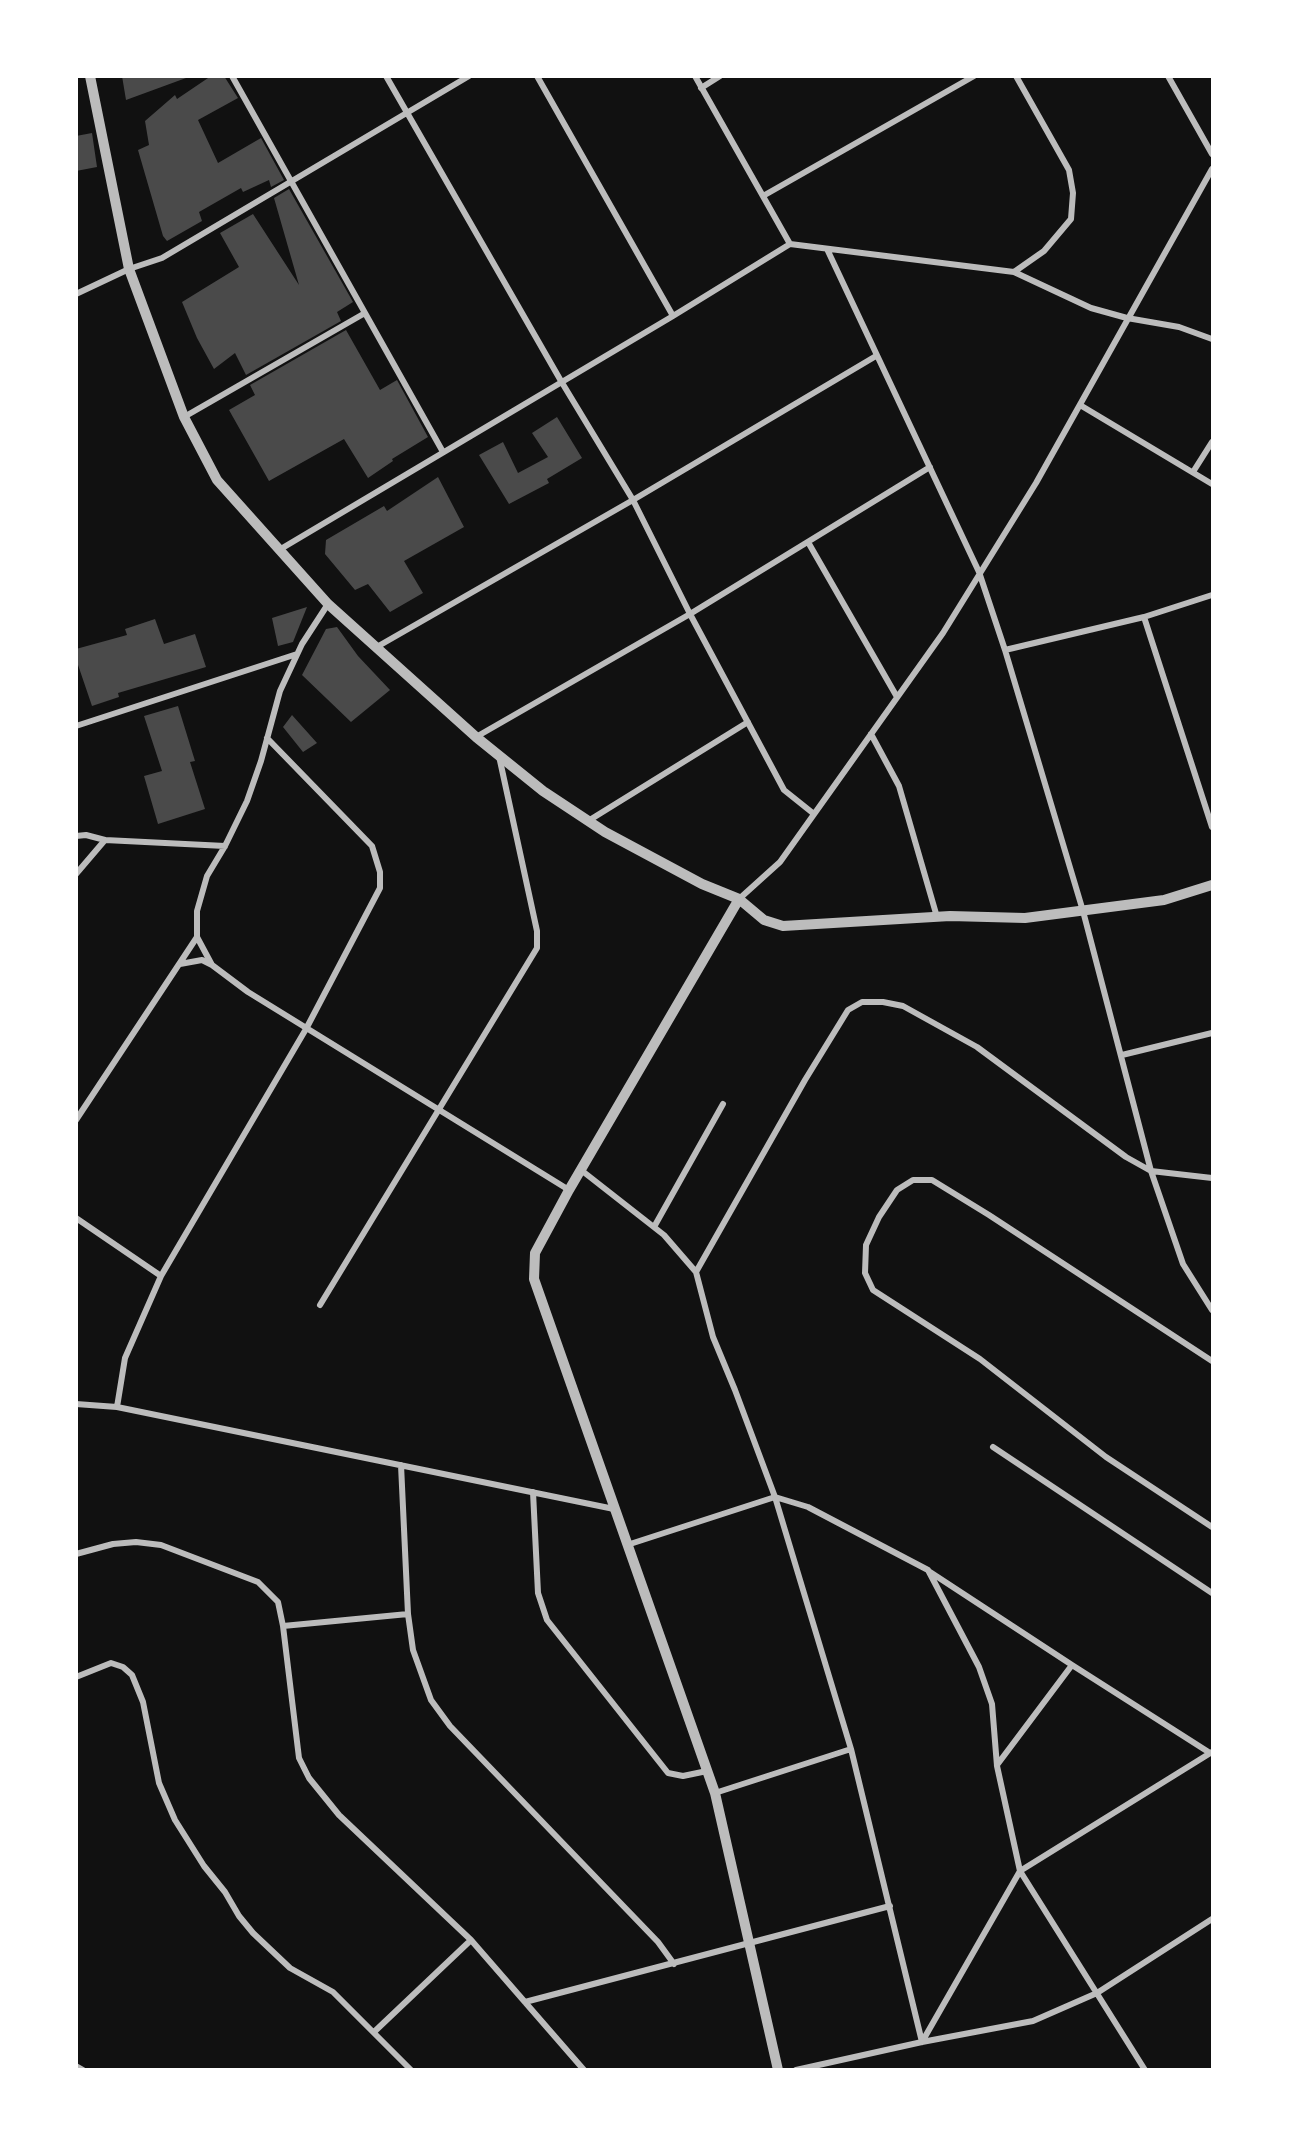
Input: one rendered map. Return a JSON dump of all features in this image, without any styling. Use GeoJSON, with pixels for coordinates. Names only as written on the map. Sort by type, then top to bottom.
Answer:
{"type":"FeatureCollection","features":[{"type":"Feature","properties":{"kind":"street"},"geometry":{"type":"LineString","coordinates":[[90,76],[129,269],[184,417],[217,480],[328,604],[476,737],[543,791],[605,832],[702,884],[739,899],[764,920],[783,926],[937,917],[1024,918],[1164,900],[1212,885]]}},
{"type":"Feature","properties":{"kind":"street"},"geometry":{"type":"LineString","coordinates":[[232,76],[443,452]]}},
{"type":"Feature","properties":{"kind":"street"},"geometry":{"type":"LineString","coordinates":[[386,76],[561,381],[633,500],[690,614],[784,790],[814,814]]}},
{"type":"Feature","properties":{"kind":"street"},"geometry":{"type":"LineString","coordinates":[[76,294],[129,269],[162,258],[469,76]]}},
{"type":"Feature","properties":{"kind":"street"},"geometry":{"type":"LineString","coordinates":[[537,76],[673,316]]}},
{"type":"Feature","properties":{"kind":"street"},"geometry":{"type":"LineString","coordinates":[[694,76],[790,244]]}},
{"type":"Feature","properties":{"kind":"street"},"geometry":{"type":"LineString","coordinates":[[701,88],[720,76]]}},
{"type":"Feature","properties":{"kind":"street"},"geometry":{"type":"LineString","coordinates":[[763,196],[974,76]]}},
{"type":"Feature","properties":{"kind":"street"},"geometry":{"type":"LineString","coordinates":[[1014,272],[1044,251],[1071,219],[1073,193],[1069,170],[1016,76]]}},
{"type":"Feature","properties":{"kind":"street"},"geometry":{"type":"LineString","coordinates":[[1168,76],[1212,154]]}},
{"type":"Feature","properties":{"kind":"street"},"geometry":{"type":"LineString","coordinates":[[778,2070],[715,1793],[534,1279],[535,1253],[569,1190],[739,899],[780,862],[943,633],[1036,483],[1212,169]]}},
{"type":"Feature","properties":{"kind":"street"},"geometry":{"type":"LineString","coordinates":[[278,550],[790,244],[1014,272],[1091,308],[1127,318],[1179,327],[1212,339]]}},
{"type":"Feature","properties":{"kind":"street"},"geometry":{"type":"LineString","coordinates":[[827,249],[979,572],[1083,911],[1151,1171],[1183,1264],[1212,1310]]}},
{"type":"Feature","properties":{"kind":"street"},"geometry":{"type":"LineString","coordinates":[[184,417],[365,314]]}},
{"type":"Feature","properties":{"kind":"street"},"geometry":{"type":"LineString","coordinates":[[375,648],[633,500],[876,356]]}},
{"type":"Feature","properties":{"kind":"street"},"geometry":{"type":"LineString","coordinates":[[1080,405],[1212,484]]}},
{"type":"Feature","properties":{"kind":"street"},"geometry":{"type":"LineString","coordinates":[[1194,472],[1212,442]]}},
{"type":"Feature","properties":{"kind":"street"},"geometry":{"type":"LineString","coordinates":[[476,737],[690,614],[930,467]]}},
{"type":"Feature","properties":{"kind":"street"},"geometry":{"type":"LineString","coordinates":[[808,542],[897,697]]}},
{"type":"Feature","properties":{"kind":"street"},"geometry":{"type":"LineString","coordinates":[[1005,651],[1144,617],[1212,595]]}},
{"type":"Feature","properties":{"kind":"street"},"geometry":{"type":"LineString","coordinates":[[212,965],[197,938],[197,911],[207,876],[247,801],[280,691],[297,654],[328,604]]}},
{"type":"Feature","properties":{"kind":"street"},"geometry":{"type":"LineString","coordinates":[[1144,617],[1212,826]]}},
{"type":"Feature","properties":{"kind":"street"},"geometry":{"type":"LineString","coordinates":[[76,726],[297,654]]}},
{"type":"Feature","properties":{"kind":"street"},"geometry":{"type":"LineString","coordinates":[[588,821],[748,722]]}},
{"type":"Feature","properties":{"kind":"street"},"geometry":{"type":"LineString","coordinates":[[871,734],[899,786],[937,917]]}},
{"type":"Feature","properties":{"kind":"street"},"geometry":{"type":"LineString","coordinates":[[117,1407],[125,1358],[161,1276],[306,1029],[380,888],[380,872],[372,846],[267,738]]}},
{"type":"Feature","properties":{"kind":"street"},"geometry":{"type":"LineString","coordinates":[[320,1305],[537,948],[537,931],[499,755]]}},
{"type":"Feature","properties":{"kind":"street"},"geometry":{"type":"LineString","coordinates":[[76,836],[86,835],[105,840],[225,846]]}},
{"type":"Feature","properties":{"kind":"street"},"geometry":{"type":"LineString","coordinates":[[76,874],[105,840]]}},
{"type":"Feature","properties":{"kind":"street"},"geometry":{"type":"LineString","coordinates":[[76,1120],[197,938]]}},
{"type":"Feature","properties":{"kind":"street"},"geometry":{"type":"LineString","coordinates":[[179,965],[202,960],[212,965],[248,992],[306,1029],[569,1190]]}},
{"type":"Feature","properties":{"kind":"street"},"geometry":{"type":"LineString","coordinates":[[696,1272],[805,1080],[848,1010],[862,1002],[883,1002],[903,1006],[977,1047],[1126,1157],[1151,1171],[1212,1178]]}},
{"type":"Feature","properties":{"kind":"street"},"geometry":{"type":"LineString","coordinates":[[1122,1055],[1212,1033]]}},
{"type":"Feature","properties":{"kind":"street"},"geometry":{"type":"LineString","coordinates":[[654,1227],[723,1104]]}},
{"type":"Feature","properties":{"kind":"street"},"geometry":{"type":"LineString","coordinates":[[581,1170],[664,1235],[696,1272],[713,1337],[775,1497],[850,1749],[922,2042]]}},
{"type":"Feature","properties":{"kind":"street"},"geometry":{"type":"LineString","coordinates":[[1212,1361],[932,1180],[913,1180],[897,1190],[879,1217],[866,1245],[865,1273],[873,1290],[980,1359],[1106,1457],[1212,1527]]}},
{"type":"Feature","properties":{"kind":"street"},"geometry":{"type":"LineString","coordinates":[[76,1218],[161,1276]]}},
{"type":"Feature","properties":{"kind":"street"},"geometry":{"type":"LineString","coordinates":[[76,1404],[117,1407],[615,1509]]}},
{"type":"Feature","properties":{"kind":"street"},"geometry":{"type":"LineString","coordinates":[[993,1447],[1212,1593]]}},
{"type":"Feature","properties":{"kind":"street"},"geometry":{"type":"LineString","coordinates":[[401,1465],[408,1614],[413,1650],[431,1700],[450,1726],[658,1942],[674,1964]]}},
{"type":"Feature","properties":{"kind":"street"},"geometry":{"type":"LineString","coordinates":[[533,1492],[538,1593],[547,1620],[668,1773],[683,1776],[707,1771]]}},
{"type":"Feature","properties":{"kind":"street"},"geometry":{"type":"LineString","coordinates":[[627,1545],[775,1497],[808,1507],[928,1570],[1211,1753],[1020,1871],[922,2042]]}},
{"type":"Feature","properties":{"kind":"street"},"geometry":{"type":"LineString","coordinates":[[76,1554],[113,1544],[136,1542],[161,1545],[258,1582],[278,1602],[299,1758],[309,1778],[339,1815],[471,1940],[584,2070]]}},
{"type":"Feature","properties":{"kind":"street"},"geometry":{"type":"LineString","coordinates":[[928,1570],[979,1667],[992,1704],[996,1766],[1020,1871],[1145,2070]]}},
{"type":"Feature","properties":{"kind":"street"},"geometry":{"type":"LineString","coordinates":[[283,1626],[408,1614]]}},
{"type":"Feature","properties":{"kind":"street"},"geometry":{"type":"LineString","coordinates":[[76,1677],[111,1663],[123,1667],[132,1675],[143,1702],[159,1784],[175,1820],[239,1916],[253,1933],[290,1968],[333,1992],[411,2070]]}},
{"type":"Feature","properties":{"kind":"street"},"geometry":{"type":"LineString","coordinates":[[996,1766],[1072,1665]]}},
{"type":"Feature","properties":{"kind":"street"},"geometry":{"type":"LineString","coordinates":[[715,1793],[850,1749]]}},
{"type":"Feature","properties":{"kind":"street"},"geometry":{"type":"LineString","coordinates":[[525,2002],[890,1906]]}},
{"type":"Feature","properties":{"kind":"street"},"geometry":{"type":"LineString","coordinates":[[796,2070],[922,2042],[1033,2021],[1096,1993],[1212,1920]]}},
{"type":"Feature","properties":{"kind":"street"},"geometry":{"type":"LineString","coordinates":[[374,2032],[471,1940]]}},
{"type":"Feature","properties":{"kind":"street"},"geometry":{"type":"LineString","coordinates":[[76,2066],[83,2070]]}},
{"type":"Feature","properties":{"kind":"building"},"geometry":{"type":"Polygon","coordinates":[[[122,76],[185,76],[186,78],[126,100],[122,76]]]}},
{"type":"Feature","properties":{"kind":"building"},"geometry":{"type":"Polygon","coordinates":[[[211,76],[224,76],[238,98],[198,120],[218,163],[261,138],[284,180],[271,187],[269,180],[243,192],[241,188],[199,212],[202,221],[167,241],[163,236],[138,150],[149,145],[145,121],[175,95],[177,99],[211,76]]]}},
{"type":"Feature","properties":{"kind":"building"},"geometry":{"type":"Polygon","coordinates":[[[92,133],[97,167],[76,171],[76,136],[92,133]]]}},
{"type":"Feature","properties":{"kind":"building"},"geometry":{"type":"Polygon","coordinates":[[[289,189],[353,302],[337,312],[341,321],[246,375],[235,353],[214,369],[197,338],[182,302],[239,267],[220,233],[253,214],[299,285],[274,198],[289,189]]]}},
{"type":"Feature","properties":{"kind":"building"},"geometry":{"type":"Polygon","coordinates":[[[346,330],[380,390],[397,380],[428,437],[392,459],[393,461],[368,478],[344,439],[269,481],[229,410],[255,395],[250,385],[346,330]]]}},
{"type":"Feature","properties":{"kind":"building"},"geometry":{"type":"Polygon","coordinates":[[[557,417],[582,458],[547,479],[549,483],[509,504],[479,455],[503,442],[518,473],[548,457],[532,433],[557,417]]]}},
{"type":"Feature","properties":{"kind":"building"},"geometry":{"type":"Polygon","coordinates":[[[438,477],[464,527],[404,561],[423,593],[390,612],[368,584],[355,590],[325,554],[326,540],[384,506],[387,511],[438,477]]]}},
{"type":"Feature","properties":{"kind":"building"},"geometry":{"type":"Polygon","coordinates":[[[307,607],[293,642],[278,646],[272,618],[307,607]]]}},
{"type":"Feature","properties":{"kind":"building"},"geometry":{"type":"Polygon","coordinates":[[[155,619],[164,644],[195,634],[206,667],[118,693],[119,697],[92,706],[76,659],[76,649],[127,635],[125,629],[155,619]]]}},
{"type":"Feature","properties":{"kind":"building"},"geometry":{"type":"Polygon","coordinates":[[[337,627],[358,656],[390,690],[351,722],[302,675],[326,629],[337,627]]]}},
{"type":"Feature","properties":{"kind":"building"},"geometry":{"type":"Polygon","coordinates":[[[178,706],[195,761],[190,762],[205,809],[158,824],[144,776],[162,771],[144,716],[178,706]]]}},
{"type":"Feature","properties":{"kind":"building"},"geometry":{"type":"Polygon","coordinates":[[[292,715],[317,743],[303,752],[283,727],[292,715]]]}}]}
